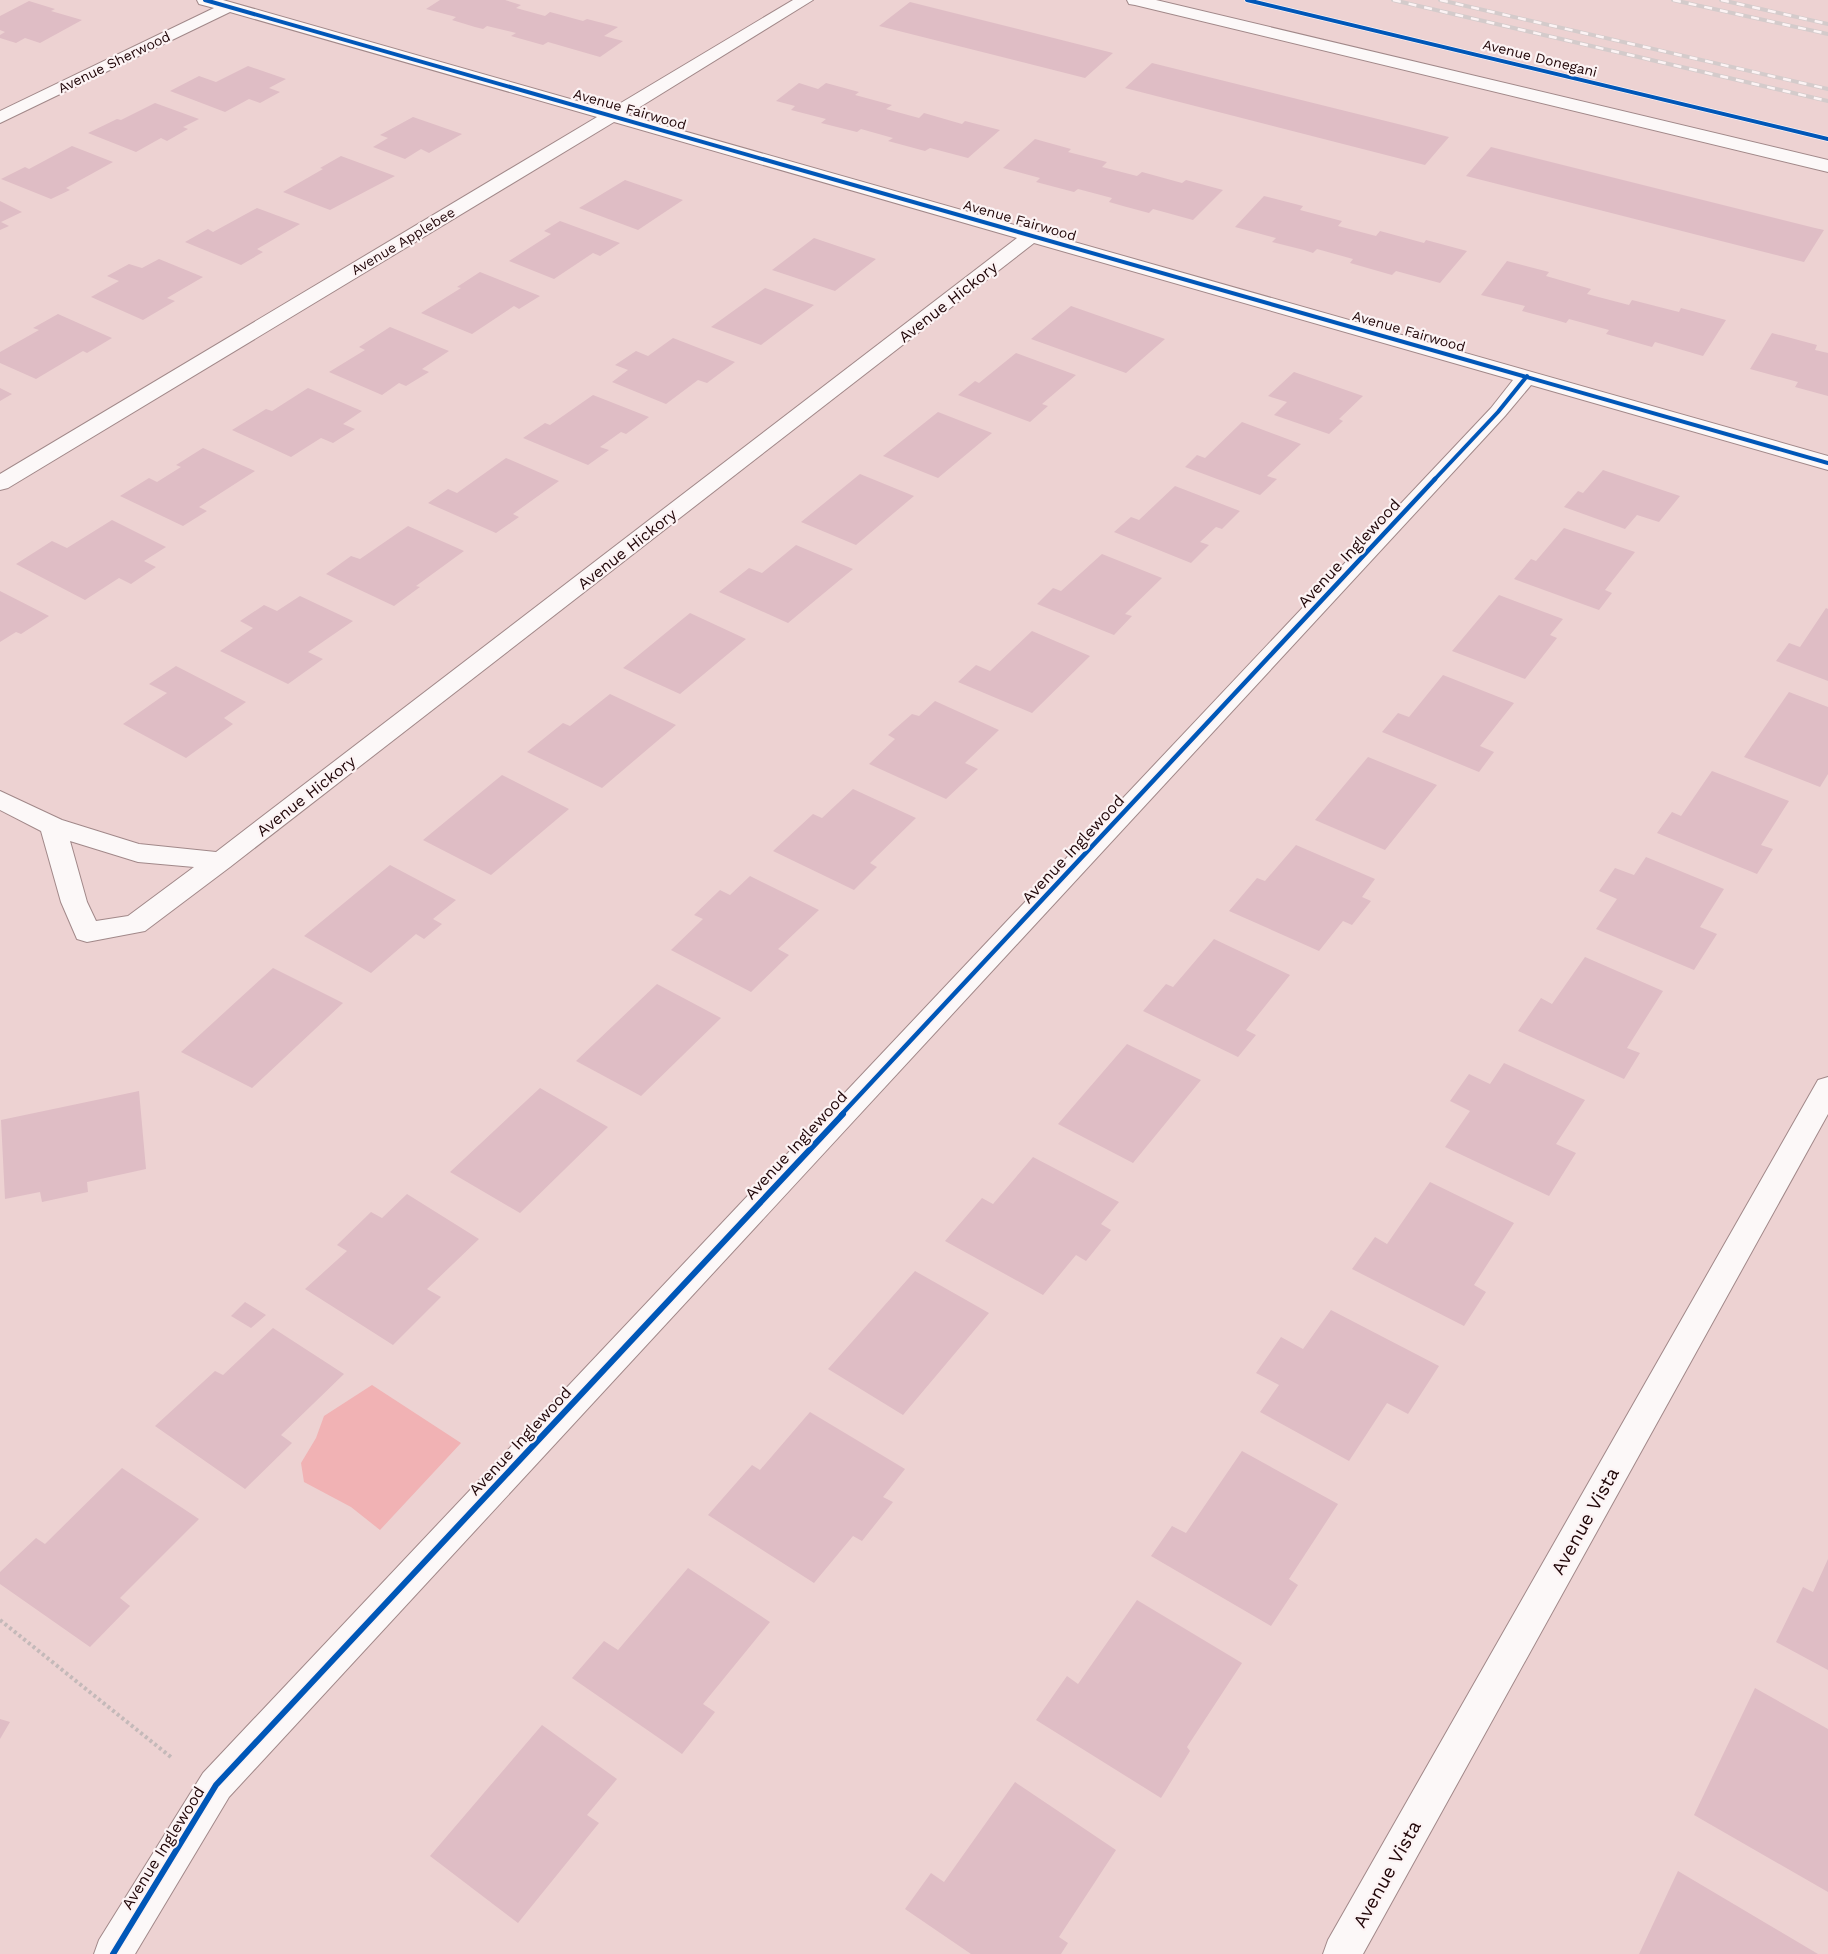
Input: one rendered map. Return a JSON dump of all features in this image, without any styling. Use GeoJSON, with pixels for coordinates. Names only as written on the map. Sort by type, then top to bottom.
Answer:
{"type":"FeatureCollection","features":[{"type":"Feature","properties":{"kind":"street","name":"Avenue Fairwood"},"geometry":{"type":"LineString","coordinates":[[205,0],[1828,463]]}},
{"type":"Feature","properties":{"kind":"street","name":"Avenue Applebee"},"geometry":{"type":"LineString","coordinates":[[0,483],[805,0]]}},
{"type":"Feature","properties":{"kind":"street"},"geometry":{"type":"LineString","coordinates":[[1135,0],[1828,166]]}},
{"type":"Feature","properties":{"kind":"street","name":"Avenue Sherwood"},"geometry":{"type":"LineString","coordinates":[[0,118],[228,6]]}},
{"type":"Feature","properties":{"kind":"street","name":"Avenue Hickory"},"geometry":{"type":"LineString","coordinates":[[53,826],[74,902],[87,932],[135,924],[221,861],[1032,236]]}},
{"type":"Feature","properties":{"kind":"street","name":"Avenue Inglewood"},"geometry":{"type":"LineString","coordinates":[[113,1954],[216,1786],[230,1770],[1492,419],[1527,376]]}},
{"type":"Feature","properties":{"kind":"street"},"geometry":{"type":"LineString","coordinates":[[0,800],[53,826],[138,853],[221,861]]}},
{"type":"Feature","properties":{"kind":"street","name":"Avenue Vista"},"geometry":{"type":"LineString","coordinates":[[1342,1954],[1828,1088]]}},
{"type":"Feature","properties":{"kind":"path"},"geometry":{"type":"LineString","coordinates":[[0,1620],[172,1759]]}},
{"type":"Feature","properties":{"kind":"shaded area"},"geometry":{"type":"Polygon","coordinates":[[[372,1385],[461,1443],[380,1530],[351,1507],[304,1482],[301,1463],[316,1438],[324,1416],[372,1385]]]}},
{"type":"Feature","properties":{"kind":"building"},"geometry":{"type":"Polygon","coordinates":[[[440,0],[505,0],[521,5],[516,8],[545,16],[550,12],[583,21],[587,19],[618,27],[604,36],[623,41],[600,57],[548,42],[543,45],[511,36],[516,33],[487,26],[483,29],[475,27],[452,20],[456,17],[426,9],[440,0]]]}},
{"type":"Feature","properties":{"kind":"building"},"geometry":{"type":"Polygon","coordinates":[[[29,1],[55,9],[51,11],[82,20],[40,43],[25,38],[16,43],[0,38],[0,35],[5,32],[0,30],[0,16],[29,1]]]}},
{"type":"Feature","properties":{"kind":"building"},"geometry":{"type":"Polygon","coordinates":[[[910,2],[1113,53],[1085,78],[879,26],[910,2]]]}},
{"type":"Feature","properties":{"kind":"building"},"geometry":{"type":"Polygon","coordinates":[[[1152,63],[1449,137],[1425,165],[1125,88],[1152,63]]]}},
{"type":"Feature","properties":{"kind":"building"},"geometry":{"type":"Polygon","coordinates":[[[248,66],[286,79],[269,88],[280,92],[260,103],[249,99],[225,112],[170,91],[199,76],[216,82],[248,66]]]}},
{"type":"Feature","properties":{"kind":"building"},"geometry":{"type":"Polygon","coordinates":[[[799,83],[818,89],[826,83],[859,92],[855,95],[892,105],[886,109],[919,118],[924,113],[962,124],[965,121],[1000,130],[968,158],[930,148],[925,151],[888,141],[893,138],[861,129],[857,132],[821,123],[826,119],[791,110],[795,106],[776,101],[799,83]]]}},
{"type":"Feature","properties":{"kind":"building"},"geometry":{"type":"Polygon","coordinates":[[[155,103],[199,119],[183,127],[188,129],[167,141],[161,138],[136,152],[88,133],[117,119],[121,120],[155,103]]]}},
{"type":"Feature","properties":{"kind":"building"},"geometry":{"type":"Polygon","coordinates":[[[413,117],[462,134],[429,153],[421,149],[405,159],[373,147],[388,138],[380,135],[413,117]]]}},
{"type":"Feature","properties":{"kind":"building"},"geometry":{"type":"Polygon","coordinates":[[[1035,139],[1071,149],[1068,152],[1107,162],[1102,167],[1137,176],[1142,172],[1182,183],[1186,180],[1223,190],[1193,220],[1153,209],[1149,213],[1123,206],[1109,202],[1112,198],[1078,189],[1074,192],[1036,182],[1040,178],[1003,168],[1035,139]]]}},
{"type":"Feature","properties":{"kind":"building"},"geometry":{"type":"Polygon","coordinates":[[[72,146],[113,162],[66,188],[70,190],[51,199],[1,179],[25,167],[29,169],[72,146]]]}},
{"type":"Feature","properties":{"kind":"building"},"geometry":{"type":"Polygon","coordinates":[[[1491,147],[1824,230],[1804,262],[1466,176],[1491,147]]]}},
{"type":"Feature","properties":{"kind":"building"},"geometry":{"type":"Polygon","coordinates":[[[341,156],[395,176],[330,210],[283,192],[323,169],[320,168],[341,156]]]}},
{"type":"Feature","properties":{"kind":"building"},"geometry":{"type":"Polygon","coordinates":[[[625,180],[683,200],[638,230],[579,208],[625,180]]]}},
{"type":"Feature","properties":{"kind":"building"},"geometry":{"type":"Polygon","coordinates":[[[1264,196],[1303,206],[1300,210],[1342,221],[1338,226],[1376,236],[1380,231],[1424,243],[1426,240],[1467,251],[1440,283],[1396,271],[1392,275],[1350,263],[1353,259],[1317,249],[1313,253],[1272,242],[1276,238],[1235,227],[1264,196]]]}},
{"type":"Feature","properties":{"kind":"building"},"geometry":{"type":"Polygon","coordinates":[[[0,201],[22,212],[1,222],[9,226],[0,230],[0,201]]]}},
{"type":"Feature","properties":{"kind":"building"},"geometry":{"type":"Polygon","coordinates":[[[257,208],[300,224],[257,249],[263,252],[241,265],[185,242],[208,229],[213,232],[257,208]]]}},
{"type":"Feature","properties":{"kind":"building"},"geometry":{"type":"Polygon","coordinates":[[[560,221],[620,243],[600,256],[593,253],[554,279],[509,261],[551,234],[544,231],[560,221]]]}},
{"type":"Feature","properties":{"kind":"building"},"geometry":{"type":"Polygon","coordinates":[[[814,238],[876,259],[835,291],[772,270],[814,238]]]}},
{"type":"Feature","properties":{"kind":"building"},"geometry":{"type":"Polygon","coordinates":[[[159,259],[203,277],[167,298],[175,301],[143,320],[91,297],[119,281],[107,276],[129,264],[142,268],[159,259]]]}},
{"type":"Feature","properties":{"kind":"building"},"geometry":{"type":"Polygon","coordinates":[[[1507,261],[1549,272],[1546,276],[1591,289],[1587,294],[1629,305],[1632,300],[1679,312],[1681,308],[1726,320],[1703,356],[1655,342],[1652,347],[1606,334],[1609,330],[1569,319],[1566,323],[1522,311],[1525,306],[1481,295],[1507,261]]]}},
{"type":"Feature","properties":{"kind":"building"},"geometry":{"type":"Polygon","coordinates":[[[480,272],[540,296],[519,309],[514,306],[472,334],[421,313],[461,288],[457,287],[480,272]]]}},
{"type":"Feature","properties":{"kind":"building"},"geometry":{"type":"Polygon","coordinates":[[[765,288],[814,305],[761,345],[711,327],[765,288]]]}},
{"type":"Feature","properties":{"kind":"building"},"geometry":{"type":"Polygon","coordinates":[[[1071,306],[1165,339],[1126,373],[1031,339],[1071,306]]]}},
{"type":"Feature","properties":{"kind":"building"},"geometry":{"type":"Polygon","coordinates":[[[58,314],[112,338],[87,353],[83,351],[36,379],[0,363],[0,352],[39,330],[33,328],[58,314]]]}},
{"type":"Feature","properties":{"kind":"building"},"geometry":{"type":"Polygon","coordinates":[[[390,327],[449,351],[422,369],[429,372],[406,386],[399,383],[382,395],[329,372],[365,350],[359,347],[390,327]]]}},
{"type":"Feature","properties":{"kind":"building"},"geometry":{"type":"Polygon","coordinates":[[[1772,333],[1817,345],[1815,350],[1828,353],[1828,396],[1795,387],[1798,382],[1750,369],[1772,333]]]}},
{"type":"Feature","properties":{"kind":"building"},"geometry":{"type":"Polygon","coordinates":[[[673,338],[735,362],[707,383],[698,380],[666,404],[612,382],[628,370],[615,365],[636,351],[648,356],[673,338]]]}},
{"type":"Feature","properties":{"kind":"building"},"geometry":{"type":"Polygon","coordinates":[[[1016,353],[1076,375],[1042,404],[1048,406],[1030,422],[958,395],[975,381],[979,383],[1016,353]]]}},
{"type":"Feature","properties":{"kind":"building"},"geometry":{"type":"Polygon","coordinates":[[[1294,372],[1363,396],[1339,419],[1343,421],[1329,434],[1274,415],[1287,402],[1268,396],[1294,372]]]}},
{"type":"Feature","properties":{"kind":"building"},"geometry":{"type":"Polygon","coordinates":[[[0,388],[12,394],[0,401],[0,388]]]}},
{"type":"Feature","properties":{"kind":"building"},"geometry":{"type":"Polygon","coordinates":[[[308,388],[362,411],[343,424],[355,429],[333,443],[321,438],[291,457],[232,430],[266,409],[272,411],[308,388]]]}},
{"type":"Feature","properties":{"kind":"building"},"geometry":{"type":"Polygon","coordinates":[[[593,395],[649,417],[626,434],[621,432],[600,447],[609,450],[588,465],[523,438],[545,423],[550,425],[593,395]]]}},
{"type":"Feature","properties":{"kind":"building"},"geometry":{"type":"Polygon","coordinates":[[[938,412],[992,433],[938,478],[883,456],[938,412]]]}},
{"type":"Feature","properties":{"kind":"building"},"geometry":{"type":"Polygon","coordinates":[[[1242,422],[1301,444],[1267,476],[1277,479],[1260,495],[1185,467],[1197,455],[1205,458],[1242,422]]]}},
{"type":"Feature","properties":{"kind":"building"},"geometry":{"type":"Polygon","coordinates":[[[203,448],[255,471],[199,507],[207,511],[183,526],[120,496],[149,478],[157,482],[181,467],[176,465],[203,448]]]}},
{"type":"Feature","properties":{"kind":"building"},"geometry":{"type":"Polygon","coordinates":[[[506,458],[559,481],[513,514],[519,517],[496,533],[428,503],[448,489],[457,493],[506,458]]]}},
{"type":"Feature","properties":{"kind":"building"},"geometry":{"type":"Polygon","coordinates":[[[1603,470],[1680,496],[1659,522],[1637,515],[1625,529],[1564,507],[1578,491],[1583,493],[1603,470]]]}},
{"type":"Feature","properties":{"kind":"building"},"geometry":{"type":"Polygon","coordinates":[[[860,474],[914,496],[856,545],[801,522],[860,474]]]}},
{"type":"Feature","properties":{"kind":"building"},"geometry":{"type":"Polygon","coordinates":[[[1175,486],[1240,511],[1222,529],[1216,527],[1200,542],[1209,545],[1191,563],[1114,532],[1131,517],[1139,520],[1175,486]]]}},
{"type":"Feature","properties":{"kind":"building"},"geometry":{"type":"Polygon","coordinates":[[[112,520],[166,547],[144,561],[156,567],[131,584],[119,578],[85,600],[16,564],[52,541],[67,548],[112,520]]]}},
{"type":"Feature","properties":{"kind":"building"},"geometry":{"type":"Polygon","coordinates":[[[408,526],[464,551],[416,586],[420,587],[394,606],[326,574],[351,556],[360,559],[408,526]]]}},
{"type":"Feature","properties":{"kind":"building"},"geometry":{"type":"Polygon","coordinates":[[[1564,528],[1635,552],[1605,590],[1612,593],[1599,610],[1514,579],[1531,559],[1536,561],[1564,528]]]}},
{"type":"Feature","properties":{"kind":"building"},"geometry":{"type":"Polygon","coordinates":[[[796,545],[853,569],[788,623],[719,592],[749,568],[762,573],[796,545]]]}},
{"type":"Feature","properties":{"kind":"building"},"geometry":{"type":"Polygon","coordinates":[[[1102,554],[1162,578],[1125,614],[1132,616],[1114,635],[1037,604],[1053,588],[1061,591],[1102,554]]]}},
{"type":"Feature","properties":{"kind":"building"},"geometry":{"type":"Polygon","coordinates":[[[0,591],[49,616],[21,634],[16,632],[0,642],[0,591]]]}},
{"type":"Feature","properties":{"kind":"building"},"geometry":{"type":"Polygon","coordinates":[[[1499,595],[1563,619],[1550,635],[1557,638],[1525,679],[1452,651],[1499,595]]]}},
{"type":"Feature","properties":{"kind":"building"},"geometry":{"type":"Polygon","coordinates":[[[300,596],[353,621],[308,652],[323,659],[288,684],[220,651],[253,628],[240,621],[264,605],[277,611],[300,596]]]}},
{"type":"Feature","properties":{"kind":"building"},"geometry":{"type":"Polygon","coordinates":[[[1826,608],[1828,609],[1828,681],[1776,661],[1789,643],[1800,647],[1826,608]]]}},
{"type":"Feature","properties":{"kind":"building"},"geometry":{"type":"Polygon","coordinates":[[[690,613],[746,639],[680,694],[623,668],[690,613]]]}},
{"type":"Feature","properties":{"kind":"building"},"geometry":{"type":"Polygon","coordinates":[[[1032,631],[1090,656],[1032,713],[958,682],[976,665],[990,671],[1032,631]]]}},
{"type":"Feature","properties":{"kind":"building"},"geometry":{"type":"Polygon","coordinates":[[[176,666],[246,702],[224,718],[233,724],[186,758],[123,724],[167,693],[149,684],[176,666]]]}},
{"type":"Feature","properties":{"kind":"building"},"geometry":{"type":"Polygon","coordinates":[[[1443,675],[1514,703],[1480,746],[1494,752],[1479,772],[1382,732],[1398,713],[1409,717],[1443,675]]]}},
{"type":"Feature","properties":{"kind":"building"},"geometry":{"type":"Polygon","coordinates":[[[1789,692],[1828,707],[1828,774],[1820,787],[1744,757],[1789,692]]]}},
{"type":"Feature","properties":{"kind":"building"},"geometry":{"type":"Polygon","coordinates":[[[610,694],[676,725],[602,788],[527,752],[563,723],[570,726],[610,694]]]}},
{"type":"Feature","properties":{"kind":"building"},"geometry":{"type":"Polygon","coordinates":[[[935,701],[999,730],[965,763],[978,769],[946,799],[869,764],[895,739],[888,735],[912,714],[919,716],[935,701]]]}},
{"type":"Feature","properties":{"kind":"building"},"geometry":{"type":"Polygon","coordinates":[[[1368,757],[1437,785],[1385,850],[1315,820],[1368,757]]]}},
{"type":"Feature","properties":{"kind":"building"},"geometry":{"type":"Polygon","coordinates":[[[1712,771],[1789,801],[1761,845],[1773,849],[1757,874],[1657,833],[1672,812],[1681,816],[1712,771]]]}},
{"type":"Feature","properties":{"kind":"building"},"geometry":{"type":"Polygon","coordinates":[[[502,775],[569,809],[491,875],[423,840],[502,775]]]}},
{"type":"Feature","properties":{"kind":"building"},"geometry":{"type":"Polygon","coordinates":[[[853,789],[916,818],[870,863],[877,867],[854,890],[773,851],[813,814],[822,818],[853,789]]]}},
{"type":"Feature","properties":{"kind":"building"},"geometry":{"type":"Polygon","coordinates":[[[1296,845],[1375,879],[1362,897],[1371,901],[1352,925],[1343,921],[1319,951],[1229,911],[1257,878],[1265,881],[1296,845]]]}},
{"type":"Feature","properties":{"kind":"building"},"geometry":{"type":"Polygon","coordinates":[[[1646,857],[1724,889],[1700,927],[1717,934],[1694,970],[1596,929],[1617,899],[1599,891],[1615,868],[1634,875],[1646,857]]]}},
{"type":"Feature","properties":{"kind":"building"},"geometry":{"type":"Polygon","coordinates":[[[390,865],[456,900],[433,919],[442,924],[424,939],[416,934],[371,973],[304,936],[390,865]]]}},
{"type":"Feature","properties":{"kind":"building"},"geometry":{"type":"Polygon","coordinates":[[[750,876],[819,910],[778,949],[789,955],[751,992],[671,950],[703,919],[694,915],[720,890],[730,895],[750,876]]]}},
{"type":"Feature","properties":{"kind":"building"},"geometry":{"type":"Polygon","coordinates":[[[1214,939],[1290,975],[1246,1030],[1256,1035],[1238,1057],[1143,1011],[1166,984],[1173,987],[1214,939]]]}},
{"type":"Feature","properties":{"kind":"building"},"geometry":{"type":"Polygon","coordinates":[[[1585,957],[1663,991],[1627,1048],[1640,1053],[1624,1079],[1518,1031],[1541,998],[1552,1004],[1585,957]]]}},
{"type":"Feature","properties":{"kind":"building"},"geometry":{"type":"Polygon","coordinates":[[[273,968],[343,1003],[252,1088],[181,1052],[273,968]]]}},
{"type":"Feature","properties":{"kind":"building"},"geometry":{"type":"Polygon","coordinates":[[[657,984],[721,1018],[641,1096],[576,1061],[657,984]]]}},
{"type":"Feature","properties":{"kind":"building"},"geometry":{"type":"Polygon","coordinates":[[[1127,1044],[1201,1080],[1133,1163],[1058,1124],[1127,1044]]]}},
{"type":"Feature","properties":{"kind":"building"},"geometry":{"type":"Polygon","coordinates":[[[1504,1063],[1585,1100],[1556,1144],[1576,1153],[1549,1196],[1445,1147],[1470,1111],[1450,1101],[1469,1074],[1490,1084],[1504,1063]]]}},
{"type":"Feature","properties":{"kind":"building"},"geometry":{"type":"Polygon","coordinates":[[[540,1088],[608,1127],[520,1213],[450,1172],[540,1088]]]}},
{"type":"Feature","properties":{"kind":"building"},"geometry":{"type":"Polygon","coordinates":[[[139,1091],[146,1169],[87,1182],[88,1192],[42,1202],[40,1192],[5,1199],[1,1120],[139,1091]]]}},
{"type":"Feature","properties":{"kind":"building"},"geometry":{"type":"Polygon","coordinates":[[[1033,1157],[1119,1202],[1101,1224],[1111,1230],[1086,1261],[1076,1255],[1043,1295],[945,1241],[982,1198],[993,1204],[1033,1157]]]}},
{"type":"Feature","properties":{"kind":"building"},"geometry":{"type":"Polygon","coordinates":[[[1430,1182],[1514,1223],[1474,1285],[1486,1292],[1464,1326],[1352,1269],[1375,1237],[1387,1244],[1430,1182]]]}},
{"type":"Feature","properties":{"kind":"building"},"geometry":{"type":"Polygon","coordinates":[[[407,1194],[479,1239],[427,1289],[441,1297],[393,1345],[305,1289],[347,1251],[337,1245],[371,1212],[382,1218],[407,1194]]]}},
{"type":"Feature","properties":{"kind":"building"},"geometry":{"type":"Polygon","coordinates":[[[915,1271],[989,1313],[903,1415],[828,1369],[915,1271]]]}},
{"type":"Feature","properties":{"kind":"building"},"geometry":{"type":"Polygon","coordinates":[[[245,1302],[266,1315],[251,1328],[231,1316],[245,1302]]]}},
{"type":"Feature","properties":{"kind":"building"},"geometry":{"type":"Polygon","coordinates":[[[1331,1310],[1439,1366],[1408,1414],[1387,1403],[1349,1461],[1260,1412],[1279,1385],[1256,1373],[1281,1337],[1303,1349],[1331,1310]]]}},
{"type":"Feature","properties":{"kind":"building"},"geometry":{"type":"Polygon","coordinates":[[[273,1328],[344,1374],[281,1435],[292,1443],[245,1489],[155,1426],[215,1371],[223,1375],[273,1328]]]}},
{"type":"Feature","properties":{"kind":"building"},"geometry":{"type":"Polygon","coordinates":[[[810,1412],[905,1469],[883,1497],[893,1502],[862,1541],[853,1536],[814,1583],[708,1515],[752,1465],[760,1470],[810,1412]]]}},
{"type":"Feature","properties":{"kind":"building"},"geometry":{"type":"Polygon","coordinates":[[[1242,1451],[1338,1504],[1289,1579],[1298,1585],[1271,1626],[1151,1556],[1172,1526],[1186,1533],[1242,1451]]]}},
{"type":"Feature","properties":{"kind":"building"},"geometry":{"type":"Polygon","coordinates":[[[122,1468],[199,1519],[120,1598],[130,1606],[90,1647],[0,1584],[0,1572],[36,1538],[45,1544],[122,1468]]]}},
{"type":"Feature","properties":{"kind":"building"},"geometry":{"type":"Polygon","coordinates":[[[1828,1559],[1828,1670],[1776,1642],[1803,1587],[1813,1592],[1828,1559]]]}},
{"type":"Feature","properties":{"kind":"building"},"geometry":{"type":"Polygon","coordinates":[[[688,1568],[770,1622],[703,1704],[715,1712],[682,1754],[572,1678],[604,1641],[618,1650],[688,1568]]]}},
{"type":"Feature","properties":{"kind":"building"},"geometry":{"type":"Polygon","coordinates":[[[1137,1600],[1242,1663],[1187,1747],[1190,1751],[1161,1798],[1036,1720],[1067,1676],[1078,1684],[1137,1600]]]}},
{"type":"Feature","properties":{"kind":"building"},"geometry":{"type":"Polygon","coordinates":[[[1755,1688],[1828,1729],[1828,1892],[1694,1815],[1755,1688]]]}},
{"type":"Feature","properties":{"kind":"building"},"geometry":{"type":"Polygon","coordinates":[[[0,1719],[10,1722],[0,1739],[0,1719]]]}},
{"type":"Feature","properties":{"kind":"building"},"geometry":{"type":"Polygon","coordinates":[[[542,1725],[617,1779],[587,1815],[599,1823],[518,1923],[430,1856],[542,1725]]]}},
{"type":"Feature","properties":{"kind":"building"},"geometry":{"type":"Polygon","coordinates":[[[1015,1782],[1116,1850],[1059,1937],[1068,1943],[1061,1954],[971,1954],[905,1909],[931,1873],[944,1882],[1015,1782]]]}},
{"type":"Feature","properties":{"kind":"building"},"geometry":{"type":"Polygon","coordinates":[[[1678,1871],[1818,1954],[1639,1954],[1678,1871]]]}},
{"type":"Feature","properties":{"kind":"railway"},"geometry":{"type":"LineString","coordinates":[[1393,0],[1828,101]]}},
{"type":"Feature","properties":{"kind":"railway"},"geometry":{"type":"LineString","coordinates":[[1440,0],[1828,89]]}},
{"type":"Feature","properties":{"kind":"railway"},"geometry":{"type":"LineString","coordinates":[[1673,0],[1828,34]]}},
{"type":"Feature","properties":{"kind":"railway"},"geometry":{"type":"LineString","coordinates":[[1721,0],[1828,24]]}},
{"type":"Feature","properties":{"kind":"cycle path"},"geometry":{"type":"LineString","coordinates":[[205,0],[1828,463]]}},
{"type":"Feature","properties":{"kind":"cycle path","name":"Avenue Donegani"},"geometry":{"type":"LineString","coordinates":[[1247,0],[1828,139]]}},
{"type":"Feature","properties":{"kind":"cycle path"},"geometry":{"type":"LineString","coordinates":[[113,1954],[216,1785],[1498,412],[1527,376]]}}]}
